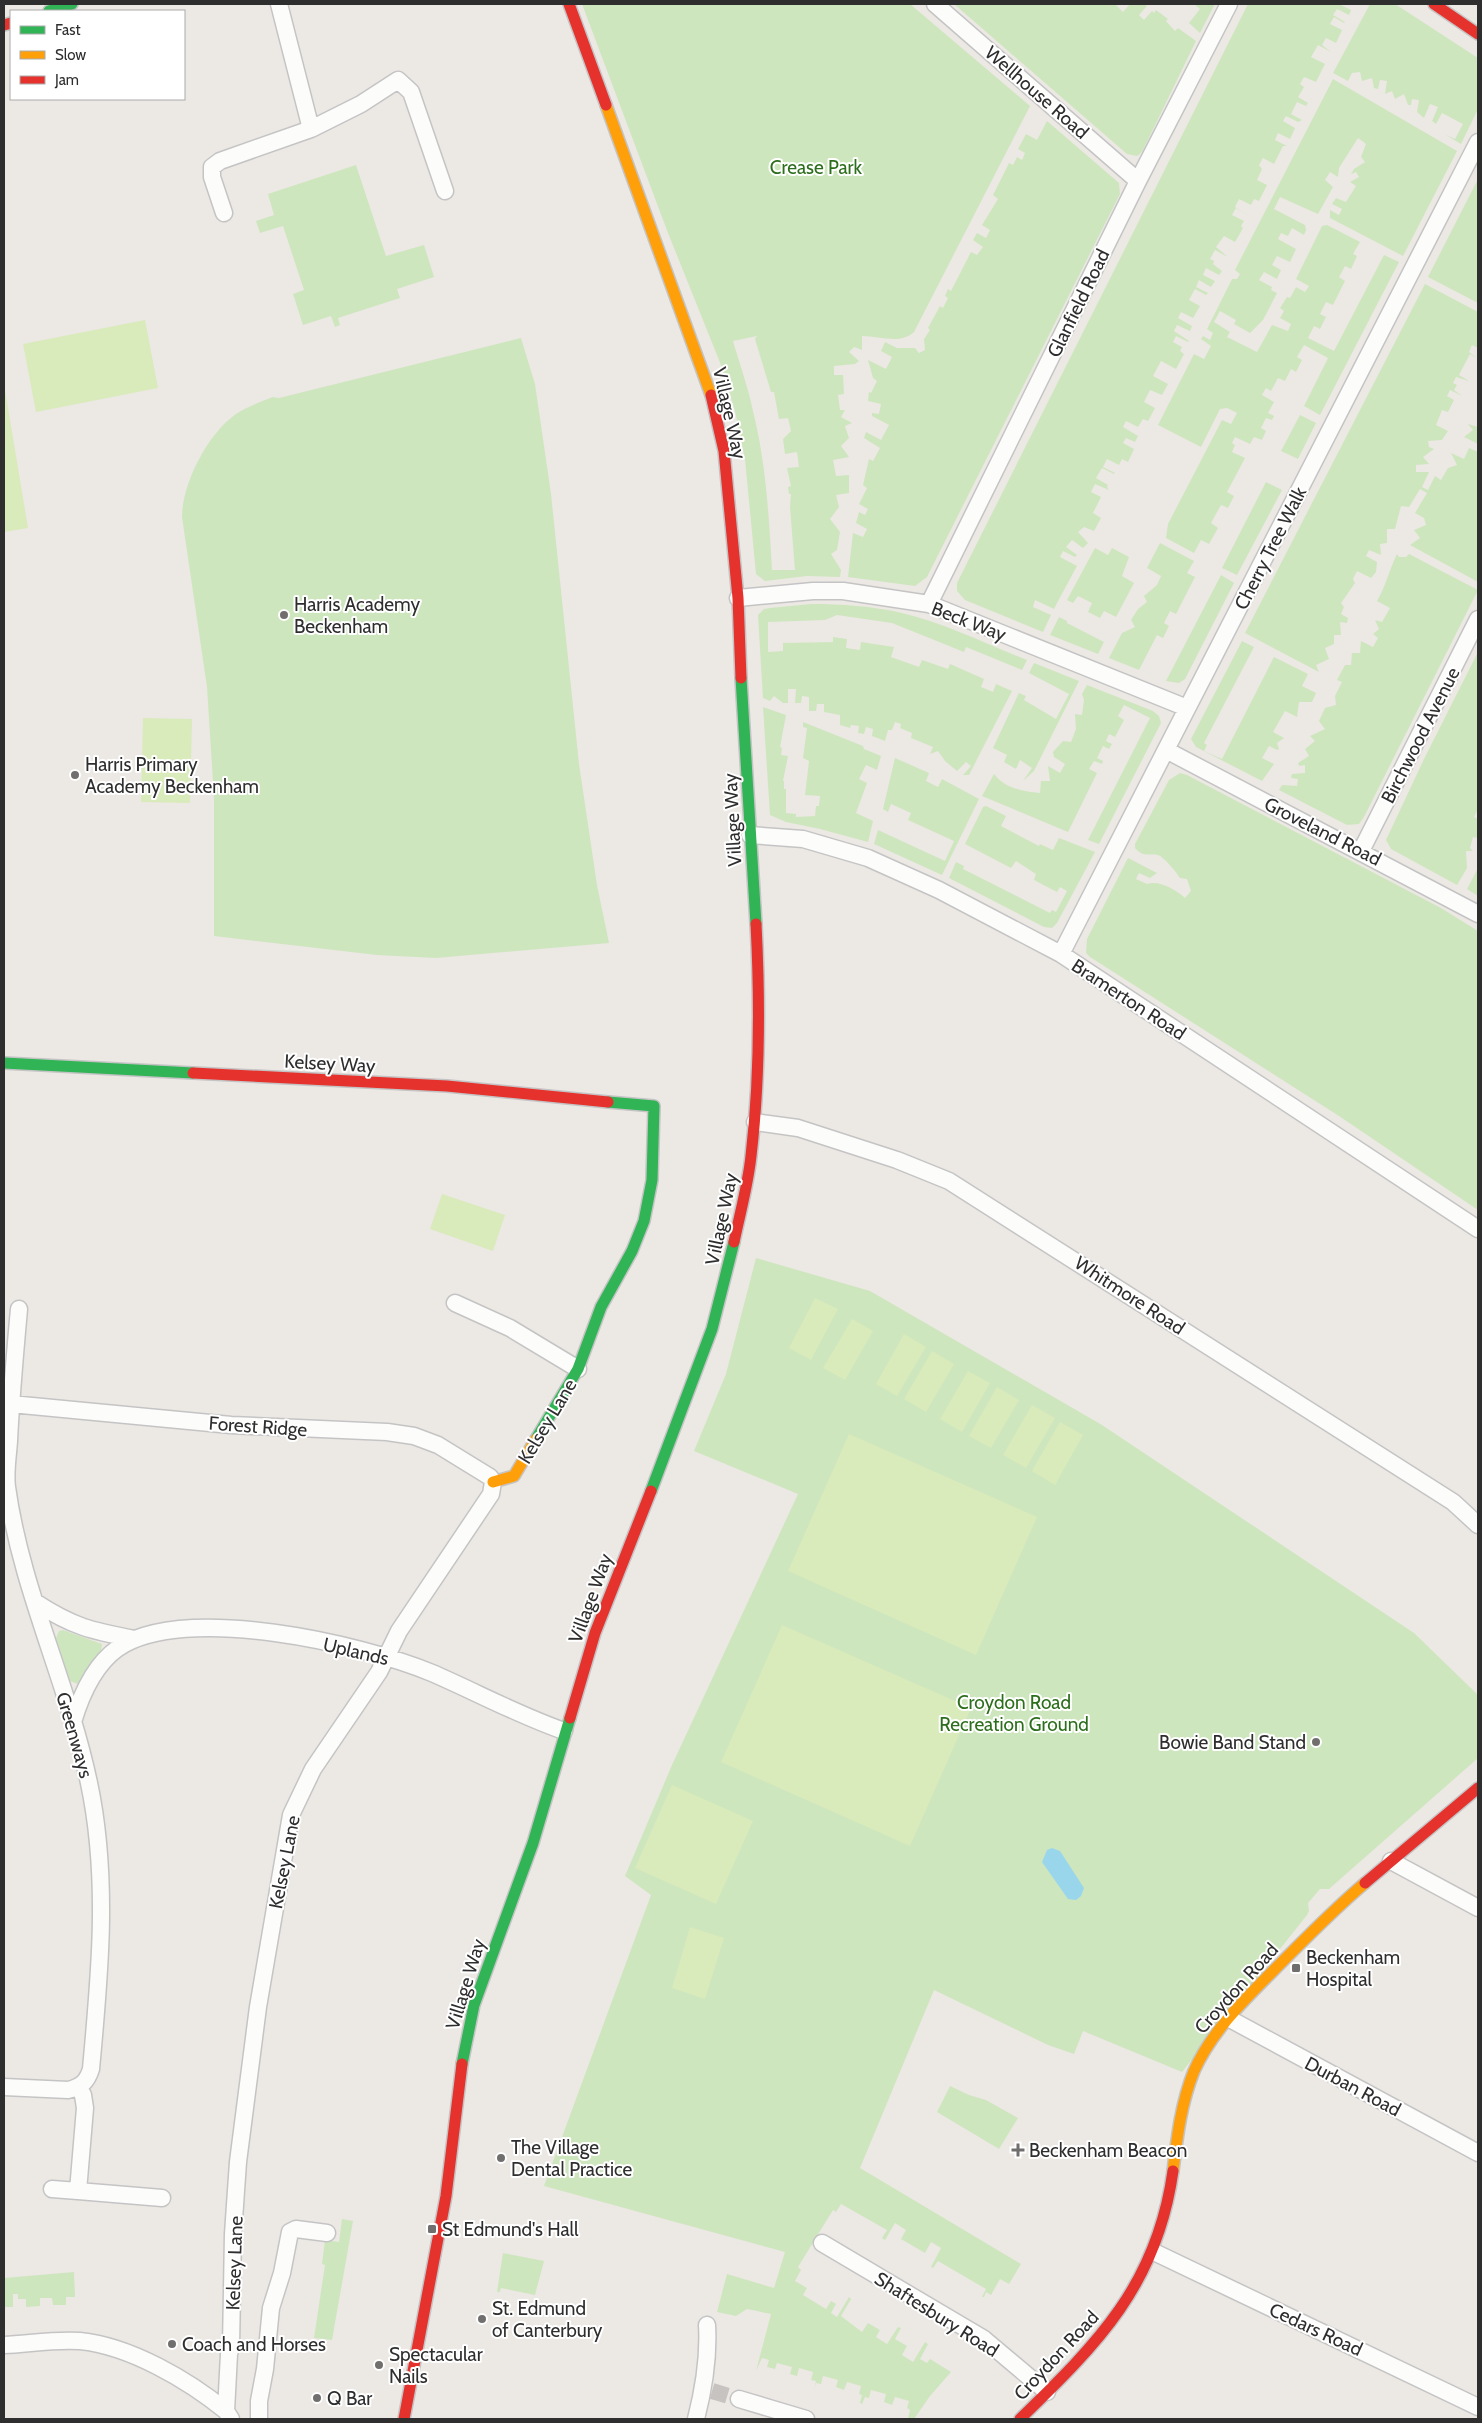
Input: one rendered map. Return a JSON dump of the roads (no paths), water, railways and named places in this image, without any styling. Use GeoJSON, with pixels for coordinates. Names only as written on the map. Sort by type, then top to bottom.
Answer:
{"type":"FeatureCollection","features":[{"type":"Feature","properties":{"kind":"street"},"geometry":{"type":"LineString","coordinates":[[52,10],[72,4]]}},
{"type":"Feature","properties":{"kind":"street"},"geometry":{"type":"LineString","coordinates":[[279,4],[311,129]]}},
{"type":"Feature","properties":{"kind":"street","name":"Village Way"},"geometry":{"type":"LineString","coordinates":[[404,2419],[446,2196],[464,2051],[470,2020],[487,1965],[533,1843],[564,1731],[606,1603],[679,1420],[714,1322],[728,1270],[751,1158],[758,1087],[758,980],[741,692],[738,598],[730,498],[716,414],[706,377],[570,4]]}},
{"type":"Feature","properties":{"kind":"street","name":"Wellhouse Road"},"geometry":{"type":"LineString","coordinates":[[935,4],[1138,181]]}},
{"type":"Feature","properties":{"kind":"street","name":"Glanfield Road"},"geometry":{"type":"LineString","coordinates":[[929,604],[1138,181],[1230,4]]}},
{"type":"Feature","properties":{"kind":"street"},"geometry":{"type":"LineString","coordinates":[[1434,4],[1478,34]]}},
{"type":"Feature","properties":{"kind":"street"},"geometry":{"type":"LineString","coordinates":[[224,213],[212,177],[212,167],[220,161],[311,129],[361,104],[398,80],[411,92],[445,191]]}},
{"type":"Feature","properties":{"kind":"street","name":"Cherry Tree Walk"},"geometry":{"type":"LineString","coordinates":[[1061,954],[1478,142]]}},
{"type":"Feature","properties":{"kind":"street","name":"Beck Way"},"geometry":{"type":"LineString","coordinates":[[738,598],[813,591],[843,591],[929,604],[1187,708]]}},
{"type":"Feature","properties":{"kind":"street","name":"Birchwood Avenue"},"geometry":{"type":"LineString","coordinates":[[1361,851],[1478,620]]}},
{"type":"Feature","properties":{"kind":"street","name":"Groveland Road"},"geometry":{"type":"LineString","coordinates":[[1166,750],[1478,914]]}},
{"type":"Feature","properties":{"kind":"street","name":"Bramerton Road"},"geometry":{"type":"LineString","coordinates":[[750,835],[803,839],[868,858],[938,890],[1061,954],[1478,1229]]}},
{"type":"Feature","properties":{"kind":"street","name":"Kelsey Way"},"geometry":{"type":"LineString","coordinates":[[4,1063],[447,1086],[654,1106]]}},
{"type":"Feature","properties":{"kind":"street","name":"Kelsey Lane"},"geometry":{"type":"LineString","coordinates":[[229,2415],[229,2354],[231,2347],[238,2162],[258,2007],[291,1815],[313,1770],[388,1657],[400,1631],[491,1494],[493,1482],[514,1476],[578,1369],[601,1307],[632,1252],[644,1221],[652,1180],[654,1106]]}},
{"type":"Feature","properties":{"kind":"street","name":"Whitmore Road"},"geometry":{"type":"LineString","coordinates":[[755,1122],[798,1128],[897,1160],[949,1181],[982,1200],[1453,1502],[1478,1525]]}},
{"type":"Feature","properties":{"kind":"street","name":"Kelsey Lane"},"geometry":{"type":"LineString","coordinates":[[455,1303],[510,1328],[578,1369]]}},
{"type":"Feature","properties":{"kind":"street","name":"Greenways"},"geometry":{"type":"LineString","coordinates":[[19,1309],[6,1485],[16,1540],[73,1722],[89,1782],[98,1834],[101,1876],[99,1987],[92,2069],[88,2080],[78,2087]]}},
{"type":"Feature","properties":{"kind":"street","name":"Forest Ridge"},"geometry":{"type":"LineString","coordinates":[[11,1404],[231,1425],[387,1432],[414,1436],[438,1445],[490,1477],[493,1482]]}},
{"type":"Feature","properties":{"kind":"street","name":"Uplands"},"geometry":{"type":"LineString","coordinates":[[35,1602],[59,1618],[80,1627],[135,1639]]}},
{"type":"Feature","properties":{"kind":"street","name":"Uplands"},"geometry":{"type":"LineString","coordinates":[[73,1722],[88,1683],[104,1661],[118,1649],[135,1639],[176,1629],[203,1628],[259,1631],[388,1657],[431,1673],[533,1720],[564,1731]]}},
{"type":"Feature","properties":{"kind":"street","name":"Croydon Road"},"geometry":{"type":"LineString","coordinates":[[1020,2419],[1084,2353],[1119,2312],[1140,2279],[1154,2252],[1168,2203],[1186,2095],[1202,2055],[1228,2018],[1331,1912],[1478,1788]]}},
{"type":"Feature","properties":{"kind":"street"},"geometry":{"type":"LineString","coordinates":[[1391,1861],[1478,1908]]}},
{"type":"Feature","properties":{"kind":"street","name":"Durban Road"},"geometry":{"type":"LineString","coordinates":[[1228,2018],[1478,2153]]}},
{"type":"Feature","properties":{"kind":"street"},"geometry":{"type":"LineString","coordinates":[[4,2087],[68,2090],[78,2087],[83,2095],[85,2108],[78,2191]]}},
{"type":"Feature","properties":{"kind":"street"},"geometry":{"type":"LineString","coordinates":[[52,2189],[162,2198]]}},
{"type":"Feature","properties":{"kind":"street"},"geometry":{"type":"LineString","coordinates":[[259,2419],[259,2400],[265,2369],[272,2302],[282,2273],[290,2232],[296,2229],[327,2233]]}},
{"type":"Feature","properties":{"kind":"street","name":"Shaftesbury Road"},"geometry":{"type":"LineString","coordinates":[[822,2243],[984,2339],[1047,2392]]}},
{"type":"Feature","properties":{"kind":"street","name":"Cedars Road"},"geometry":{"type":"LineString","coordinates":[[1154,2252],[1478,2407]]}},
{"type":"Feature","properties":{"kind":"street"},"geometry":{"type":"LineString","coordinates":[[696,2419],[708,2389],[707,2325]]}},
{"type":"Feature","properties":{"kind":"street"},"geometry":{"type":"LineString","coordinates":[[4,2345],[77,2341],[94,2343],[144,2360],[161,2369],[229,2415]]}},
{"type":"Feature","properties":{"kind":"street"},"geometry":{"type":"LineString","coordinates":[[738,2399],[806,2419]]}},
{"type":"Feature","properties":{"kind":"water"},"geometry":{"type":"Polygon","coordinates":[[[1052,1848],[1060,1851],[1084,1888],[1081,1896],[1076,1900],[1068,1899],[1042,1862],[1047,1850],[1052,1848]]]}},
{"type":"Feature","properties":{"kind":"tunnel"},"geometry":{"type":"LineString","coordinates":[[712,2391],[739,2399]]}},
{"type":"Feature","properties":{"kind":"place","name":"Harris Academy Beckenham"},"geometry":{"type":"Point","coordinates":[284,615]}},
{"type":"Feature","properties":{"kind":"place","name":"Harris Primary Academy Beckenham"},"geometry":{"type":"Point","coordinates":[75,775]}},
{"type":"Feature","properties":{"kind":"place","name":"Bowie Band Stand"},"geometry":{"type":"Point","coordinates":[1316,1742]}},
{"type":"Feature","properties":{"kind":"place","name":"Beckenham Hospital"},"geometry":{"type":"Point","coordinates":[1296,1968]}},
{"type":"Feature","properties":{"kind":"place","name":"Beckenham Beacon"},"geometry":{"type":"Point","coordinates":[1018,2150]}},
{"type":"Feature","properties":{"kind":"place","name":"The Village Dental Practice"},"geometry":{"type":"Point","coordinates":[501,2158]}},
{"type":"Feature","properties":{"kind":"place","name":"St Edmund's Hall"},"geometry":{"type":"Point","coordinates":[432,2229]}},
{"type":"Feature","properties":{"kind":"place","name":"St. Edmund of Canterbury"},"geometry":{"type":"Point","coordinates":[482,2319]}},
{"type":"Feature","properties":{"kind":"place","name":"Coach and Horses"},"geometry":{"type":"Point","coordinates":[172,2344]}},
{"type":"Feature","properties":{"kind":"place","name":"Spectacular Nails"},"geometry":{"type":"Point","coordinates":[379,2365]}},
{"type":"Feature","properties":{"kind":"place","name":"Q Bar"},"geometry":{"type":"Point","coordinates":[317,2398]}},
{"type":"Feature","properties":{"kind":"park label","name":"Crease Park"},"geometry":{"type":"Point","coordinates":[816,167]}},
{"type":"Feature","properties":{"kind":"park label","name":"Croydon Road Recreation Ground"},"geometry":{"type":"Point","coordinates":[1014,1713]}}]}
